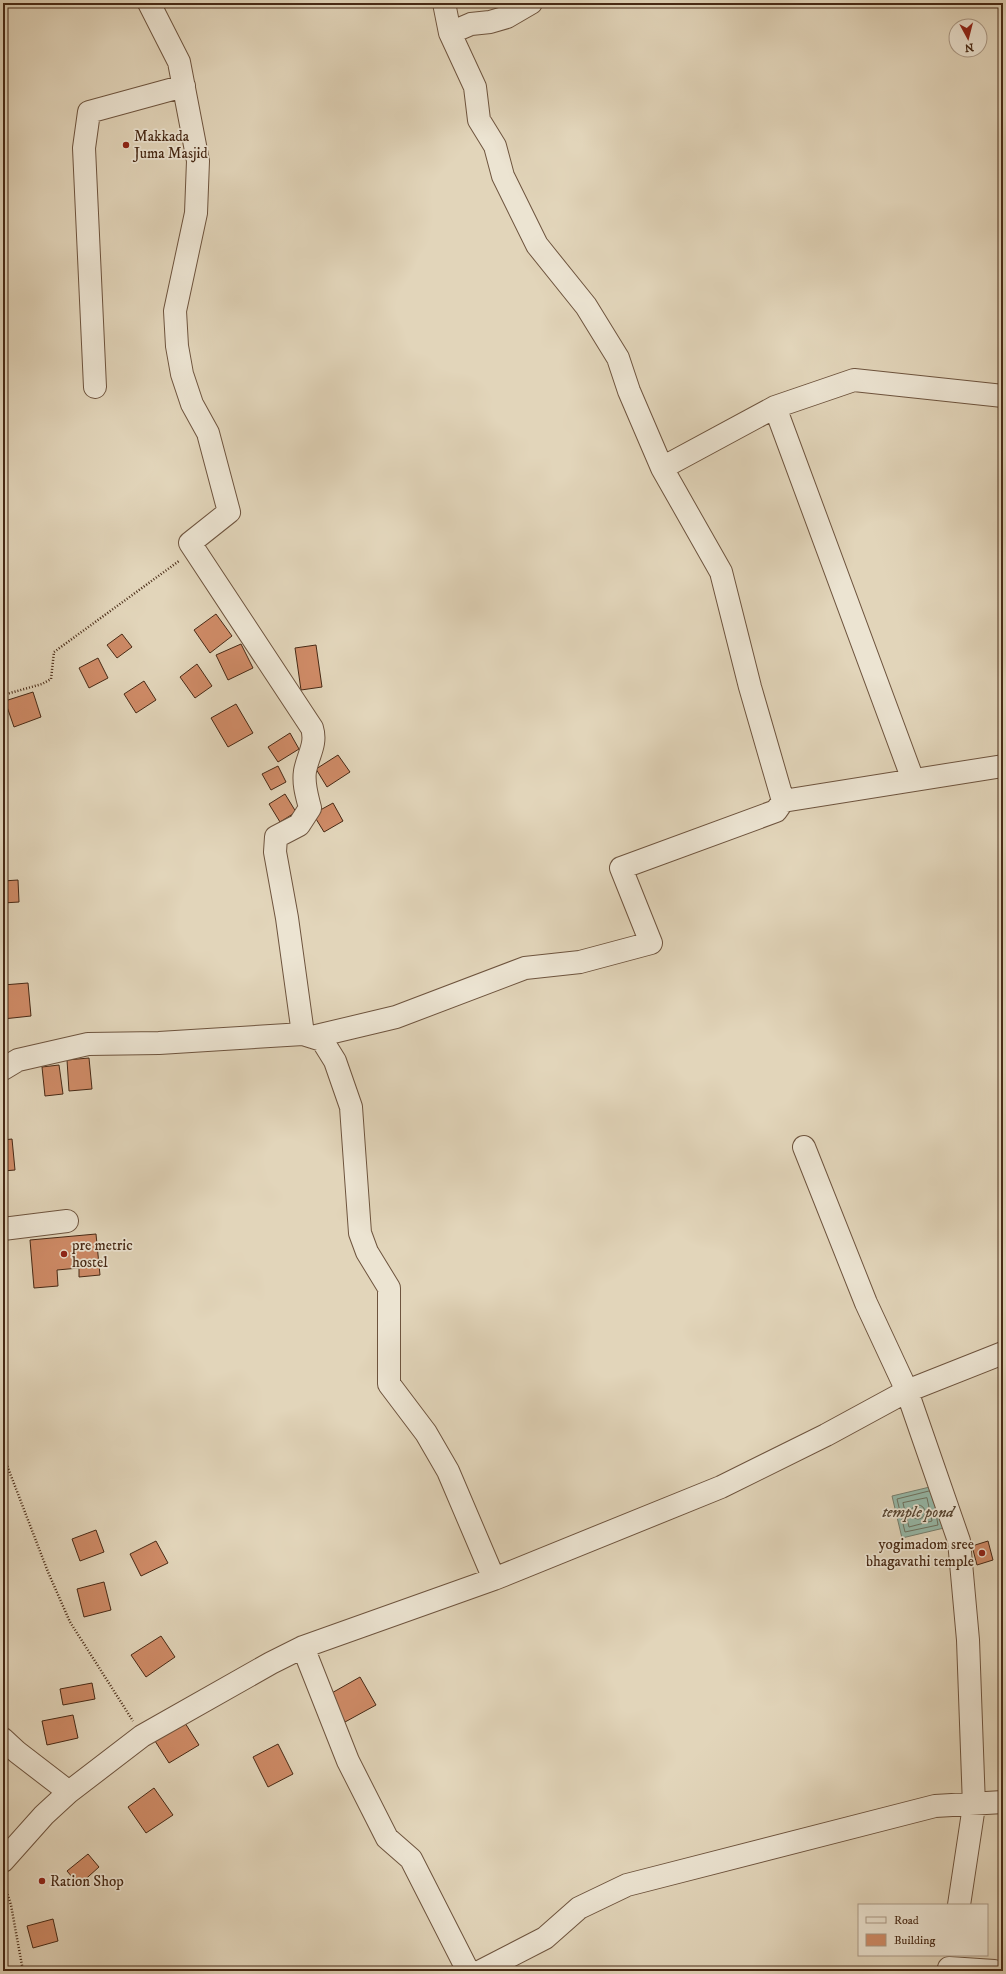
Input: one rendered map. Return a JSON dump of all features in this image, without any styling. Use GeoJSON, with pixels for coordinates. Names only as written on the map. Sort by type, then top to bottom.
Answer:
{"type":"FeatureCollection","features":[{"type":"Feature","properties":{"kind":"street"},"geometry":{"type":"LineString","coordinates":[[149,3],[179,62],[198,161],[196,213],[175,311],[176,346],[182,374],[192,404],[208,433],[229,512],[190,543],[312,728],[315,737],[314,745],[310,752],[305,771],[304,783],[310,808],[299,825],[276,837],[275,852],[308,1036]]}},
{"type":"Feature","properties":{"kind":"street"},"geometry":{"type":"LineString","coordinates":[[444,3],[450,33],[475,87],[479,120],[495,146],[503,176],[537,245],[586,306],[618,358],[629,391],[662,468],[721,572],[750,687],[783,801]]}},
{"type":"Feature","properties":{"kind":"street"},"geometry":{"type":"LineString","coordinates":[[450,33],[471,24],[490,22],[507,17],[531,3]]}},
{"type":"Feature","properties":{"kind":"street"},"geometry":{"type":"LineString","coordinates":[[95,387],[84,148],[89,112],[184,86]]}},
{"type":"Feature","properties":{"kind":"street"},"geometry":{"type":"LineString","coordinates":[[662,468],[775,407],[854,380],[1003,396]]}},
{"type":"Feature","properties":{"kind":"street"},"geometry":{"type":"LineString","coordinates":[[775,407],[912,780]]}},
{"type":"Feature","properties":{"kind":"street"},"geometry":{"type":"LineString","coordinates":[[3,1069],[18,1060],[88,1044],[159,1043],[308,1036],[396,1017],[525,968],[580,962],[651,943],[621,868],[776,811],[783,801],[1003,766]]}},
{"type":"Feature","properties":{"kind":"street"},"geometry":{"type":"LineString","coordinates":[[308,1036],[322,1040],[335,1061],[350,1107],[360,1233],[367,1252],[389,1288],[389,1384],[426,1433],[448,1471],[494,1579]]}},
{"type":"Feature","properties":{"kind":"street"},"geometry":{"type":"LineString","coordinates":[[804,1147],[866,1303],[907,1391],[959,1542],[968,1640],[974,1804],[959,1904]]}},
{"type":"Feature","properties":{"kind":"street"},"geometry":{"type":"LineString","coordinates":[[3,1228],[67,1221]]}},
{"type":"Feature","properties":{"kind":"street"},"geometry":{"type":"LineString","coordinates":[[3,1861],[44,1814],[69,1792],[142,1736],[271,1663],[304,1647],[494,1579],[721,1488],[826,1435],[907,1391],[1003,1353]]}},
{"type":"Feature","properties":{"kind":"street"},"geometry":{"type":"LineString","coordinates":[[304,1647],[348,1761],[387,1838],[411,1859],[468,1971]]}},
{"type":"Feature","properties":{"kind":"street"},"geometry":{"type":"LineString","coordinates":[[3,1739],[17,1752],[69,1792]]}},
{"type":"Feature","properties":{"kind":"street"},"geometry":{"type":"LineString","coordinates":[[481,1971],[545,1938],[578,1908],[627,1885],[935,1806],[1003,1802]]}},
{"type":"Feature","properties":{"kind":"street"},"geometry":{"type":"LineString","coordinates":[[950,1965],[994,1971]]}},
{"type":"Feature","properties":{"kind":"path"},"geometry":{"type":"LineString","coordinates":[[3,695],[42,684],[52,679],[54,652],[194,550]]}},
{"type":"Feature","properties":{"kind":"path"},"geometry":{"type":"LineString","coordinates":[[3,1455],[48,1572],[70,1622],[142,1736]]}},
{"type":"Feature","properties":{"kind":"path"},"geometry":{"type":"LineString","coordinates":[[3,1880],[11,1905],[23,1971]]}},
{"type":"Feature","properties":{"kind":"water","name":"temple pond"},"geometry":{"type":"Polygon","coordinates":[[[934,1486],[944,1528],[902,1538],[892,1496],[934,1486]]]}},
{"type":"Feature","properties":{"kind":"building"},"geometry":{"type":"Polygon","coordinates":[[[216,614],[232,636],[210,653],[194,630],[216,614]]]}},
{"type":"Feature","properties":{"kind":"building"},"geometry":{"type":"Polygon","coordinates":[[[122,634],[132,647],[117,658],[107,645],[122,634]]]}},
{"type":"Feature","properties":{"kind":"building"},"geometry":{"type":"Polygon","coordinates":[[[241,644],[253,668],[228,680],[216,655],[241,644]]]}},
{"type":"Feature","properties":{"kind":"building"},"geometry":{"type":"Polygon","coordinates":[[[316,645],[322,687],[301,690],[295,648],[316,645]]]}},
{"type":"Feature","properties":{"kind":"building"},"geometry":{"type":"Polygon","coordinates":[[[98,658],[108,678],[89,688],[79,668],[98,658]]]}},
{"type":"Feature","properties":{"kind":"building"},"geometry":{"type":"Polygon","coordinates":[[[197,664],[212,686],[195,698],[180,677],[197,664]]]}},
{"type":"Feature","properties":{"kind":"building"},"geometry":{"type":"Polygon","coordinates":[[[144,681],[156,700],[136,713],[124,694],[144,681]]]}},
{"type":"Feature","properties":{"kind":"building"},"geometry":{"type":"Polygon","coordinates":[[[33,692],[41,717],[14,727],[5,701],[33,692]]]}},
{"type":"Feature","properties":{"kind":"building"},"geometry":{"type":"Polygon","coordinates":[[[236,704],[253,733],[228,747],[211,718],[236,704]]]}},
{"type":"Feature","properties":{"kind":"building"},"geometry":{"type":"Polygon","coordinates":[[[290,733],[299,749],[278,762],[268,747],[290,733]]]}},
{"type":"Feature","properties":{"kind":"building"},"geometry":{"type":"Polygon","coordinates":[[[338,755],[350,772],[327,787],[316,769],[338,755]]]}},
{"type":"Feature","properties":{"kind":"building"},"geometry":{"type":"Polygon","coordinates":[[[278,766],[286,782],[271,790],[262,774],[278,766]]]}},
{"type":"Feature","properties":{"kind":"building"},"geometry":{"type":"Polygon","coordinates":[[[285,794],[296,812],[280,822],[269,804],[285,794]]]}},
{"type":"Feature","properties":{"kind":"building"},"geometry":{"type":"Polygon","coordinates":[[[333,803],[343,821],[324,832],[313,814],[333,803]]]}},
{"type":"Feature","properties":{"kind":"building"},"geometry":{"type":"Polygon","coordinates":[[[18,880],[19,902],[3,903],[3,881],[18,880]]]}},
{"type":"Feature","properties":{"kind":"building"},"geometry":{"type":"Polygon","coordinates":[[[28,983],[31,1016],[3,1019],[3,985],[28,983]]]}},
{"type":"Feature","properties":{"kind":"building"},"geometry":{"type":"Polygon","coordinates":[[[89,1058],[92,1089],[69,1091],[67,1060],[89,1058]]]}},
{"type":"Feature","properties":{"kind":"building"},"geometry":{"type":"Polygon","coordinates":[[[59,1065],[63,1094],[45,1096],[42,1067],[59,1065]]]}},
{"type":"Feature","properties":{"kind":"building"},"geometry":{"type":"Polygon","coordinates":[[[12,1139],[15,1170],[3,1171],[3,1140],[12,1139]]]}},
{"type":"Feature","properties":{"kind":"building","name":"pre metric hostel"},"geometry":{"type":"Polygon","coordinates":[[[96,1234],[100,1275],[79,1277],[79,1268],[57,1270],[58,1286],[34,1288],[30,1240],[96,1234]]]}},
{"type":"Feature","properties":{"kind":"building","name":"yogimadom sree bhagavathi temple"},"geometry":{"type":"Polygon","coordinates":[[[1000,1523],[1003,1523],[1003,1549],[1000,1523]]]}},
{"type":"Feature","properties":{"kind":"building"},"geometry":{"type":"Polygon","coordinates":[[[96,1530],[104,1552],[80,1561],[72,1539],[96,1530]]]}},
{"type":"Feature","properties":{"kind":"building"},"geometry":{"type":"Polygon","coordinates":[[[156,1541],[168,1563],[141,1576],[130,1554],[156,1541]]]}},
{"type":"Feature","properties":{"kind":"building","name":"yogimadom sree bhagavathi temple"},"geometry":{"type":"Polygon","coordinates":[[[988,1541],[993,1560],[977,1565],[972,1546],[988,1541]]]}},
{"type":"Feature","properties":{"kind":"building"},"geometry":{"type":"Polygon","coordinates":[[[104,1582],[111,1610],[84,1617],[77,1589],[104,1582]]]}},
{"type":"Feature","properties":{"kind":"building"},"geometry":{"type":"Polygon","coordinates":[[[161,1636],[175,1657],[146,1677],[131,1655],[161,1636]]]}},
{"type":"Feature","properties":{"kind":"building"},"geometry":{"type":"Polygon","coordinates":[[[360,1677],[376,1705],[345,1722],[330,1694],[360,1677]]]}},
{"type":"Feature","properties":{"kind":"building"},"geometry":{"type":"Polygon","coordinates":[[[92,1683],[95,1699],[63,1705],[60,1689],[92,1683]]]}},
{"type":"Feature","properties":{"kind":"building"},"geometry":{"type":"Polygon","coordinates":[[[73,1715],[78,1738],[47,1745],[42,1721],[73,1715]]]}},
{"type":"Feature","properties":{"kind":"building"},"geometry":{"type":"Polygon","coordinates":[[[185,1723],[199,1745],[169,1763],[155,1741],[185,1723]]]}},
{"type":"Feature","properties":{"kind":"building"},"geometry":{"type":"Polygon","coordinates":[[[278,1744],[293,1774],[268,1787],[253,1757],[278,1744]]]}},
{"type":"Feature","properties":{"kind":"building"},"geometry":{"type":"Polygon","coordinates":[[[154,1788],[173,1815],[146,1833],[128,1807],[154,1788]]]}},
{"type":"Feature","properties":{"kind":"building"},"geometry":{"type":"Polygon","coordinates":[[[88,1854],[99,1867],[79,1885],[67,1871],[88,1854]]]}},
{"type":"Feature","properties":{"kind":"building"},"geometry":{"type":"Polygon","coordinates":[[[53,1919],[58,1941],[33,1948],[27,1926],[53,1919]]]}},
{"type":"Feature","properties":{"kind":"place","name":"Makkada Juma Masjid"},"geometry":{"type":"Point","coordinates":[126,145]}},
{"type":"Feature","properties":{"kind":"place","name":"pre metric hostel"},"geometry":{"type":"Point","coordinates":[64,1254]}},
{"type":"Feature","properties":{"kind":"place","name":"yogimadom sree bhagavathi temple"},"geometry":{"type":"Point","coordinates":[982,1553]}},
{"type":"Feature","properties":{"kind":"place","name":"Ration Shop"},"geometry":{"type":"Point","coordinates":[42,1881]}}]}
